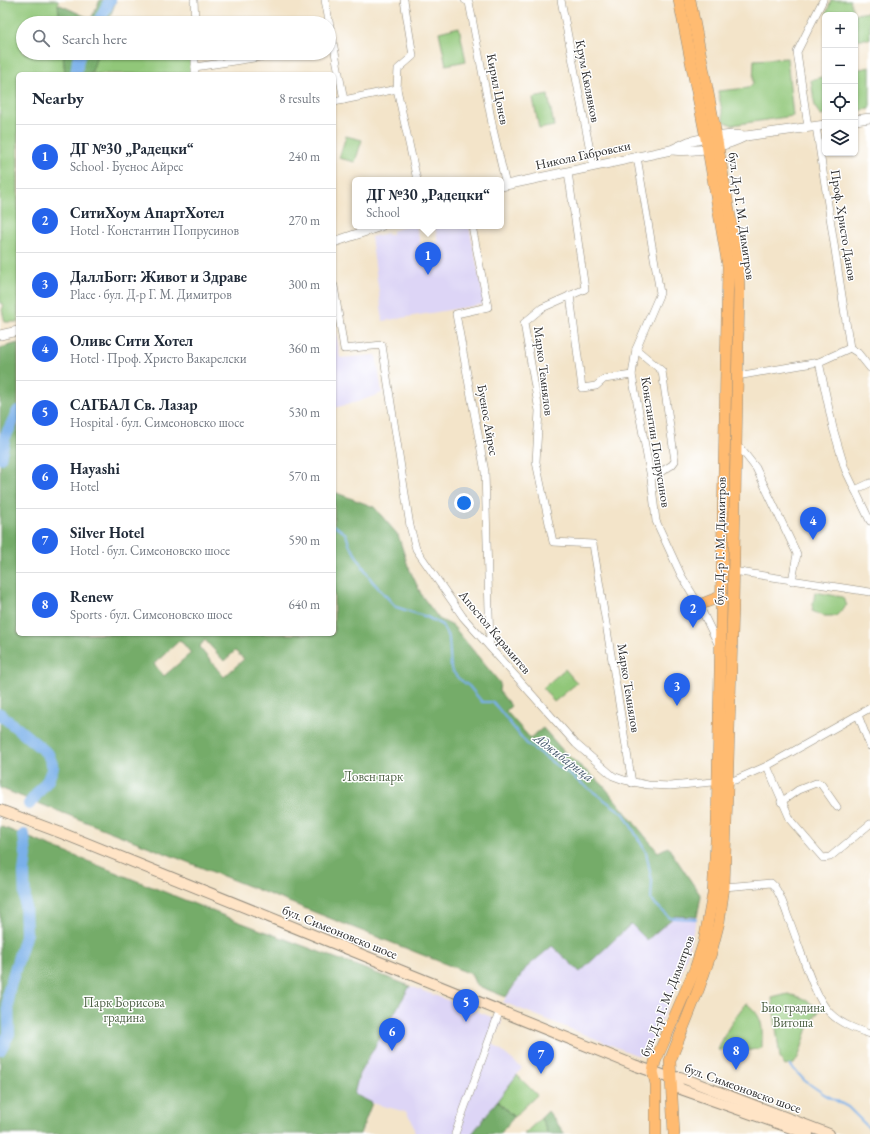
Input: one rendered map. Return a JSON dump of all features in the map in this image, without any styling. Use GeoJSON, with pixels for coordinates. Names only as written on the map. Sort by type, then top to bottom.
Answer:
{"type":"FeatureCollection","features":[{"type":"Feature","properties":{"kind":"main road","name":"бул. Д-р Г. М. Димитров"},"geometry":{"type":"LineString","coordinates":[[653,1072],[658,1055],[695,970],[710,912],[715,883],[723,782],[733,571],[738,263],[679,0]]}},
{"type":"Feature","properties":{"kind":"main road","name":"бул. Д-р Г. М. Димитров"},"geometry":{"type":"LineString","coordinates":[[674,1134],[670,1061],[711,953],[719,922],[724,888],[721,650],[728,266],[712,142],[690,0]]}},
{"type":"Feature","properties":{"kind":"main road"},"geometry":{"type":"LineString","coordinates":[[699,605],[722,596]]}},
{"type":"Feature","properties":{"kind":"main road","name":"бул. Симеоновско шосе"},"geometry":{"type":"LineString","coordinates":[[0,810],[64,834],[653,1072],[671,1078],[680,1077],[829,1134]]}},
{"type":"Feature","properties":{"kind":"main road"},"geometry":{"type":"LineString","coordinates":[[653,1072],[656,1088],[656,1134]]}},
{"type":"Feature","properties":{"kind":"main road","name":"бул. Симеоновско шосе"},"geometry":{"type":"LineString","coordinates":[[671,1078],[681,1088],[808,1134]]}},
{"type":"Feature","properties":{"kind":"street"},"geometry":{"type":"LineString","coordinates":[[194,0],[195,16]]}},
{"type":"Feature","properties":{"kind":"street"},"geometry":{"type":"LineString","coordinates":[[325,0],[327,16]]}},
{"type":"Feature","properties":{"kind":"street"},"geometry":{"type":"LineString","coordinates":[[404,0],[412,56],[398,69],[397,89],[416,177]]}},
{"type":"Feature","properties":{"kind":"street","name":"Кирил Цонев"},"geometry":{"type":"LineString","coordinates":[[465,0],[469,2],[501,177]]}},
{"type":"Feature","properties":{"kind":"street","name":"Крум Кюлявков"},"geometry":{"type":"LineString","coordinates":[[561,0],[593,166]]}},
{"type":"Feature","properties":{"kind":"street","name":"Проф. Христо Данов"},"geometry":{"type":"LineString","coordinates":[[823,0],[797,52],[816,126],[850,348]]}},
{"type":"Feature","properties":{"kind":"street"},"geometry":{"type":"LineString","coordinates":[[194,60],[195,70],[249,60]]}},
{"type":"Feature","properties":{"kind":"street"},"geometry":{"type":"LineString","coordinates":[[334,60],[344,100]]}},
{"type":"Feature","properties":{"kind":"street"},"geometry":{"type":"LineString","coordinates":[[336,102],[397,89]]}},
{"type":"Feature","properties":{"kind":"street"},"geometry":{"type":"LineString","coordinates":[[858,120],[870,118]]}},
{"type":"Feature","properties":{"kind":"street","name":"Никола Габровски"},"geometry":{"type":"LineString","coordinates":[[504,186],[671,150],[690,151],[712,142],[732,143],[746,136],[816,126]]}},
{"type":"Feature","properties":{"kind":"street","name":"Константин Попрусинов"},"geometry":{"type":"LineString","coordinates":[[637,157],[660,293],[636,349],[632,375],[651,478],[656,521],[680,575],[699,605],[721,650]]}},
{"type":"Feature","properties":{"kind":"street","name":"Марко Темнялов"},"geometry":{"type":"LineString","coordinates":[[568,172],[585,289],[542,308],[524,323],[539,411],[536,462],[553,542],[593,544],[632,783]]}},
{"type":"Feature","properties":{"kind":"street"},"geometry":{"type":"LineString","coordinates":[[336,241],[373,229]]}},
{"type":"Feature","properties":{"kind":"street","name":"Буенос Айрес"},"geometry":{"type":"LineString","coordinates":[[473,229],[488,307],[456,314],[485,472],[490,646]]}},
{"type":"Feature","properties":{"kind":"street"},"geometry":{"type":"LineString","coordinates":[[570,295],[582,388],[596,386],[604,379],[632,375]]}},
{"type":"Feature","properties":{"kind":"street","name":"Апостол Карамитев"},"geometry":{"type":"LineString","coordinates":[[336,299],[344,349],[382,345],[410,526],[416,549],[463,617],[576,744],[613,776],[632,783],[670,786],[723,782],[744,776],[767,766],[870,708]]}},
{"type":"Feature","properties":{"kind":"street"},"geometry":{"type":"LineString","coordinates":[[0,335],[16,331]]}},
{"type":"Feature","properties":{"kind":"street"},"geometry":{"type":"LineString","coordinates":[[736,376],[818,362],[850,348],[858,353],[870,367]]}},
{"type":"Feature","properties":{"kind":"street"},"geometry":{"type":"LineString","coordinates":[[636,349],[662,371],[675,461],[672,465],[651,478]]}},
{"type":"Feature","properties":{"kind":"street"},"geometry":{"type":"LineString","coordinates":[[818,362],[833,428],[845,469],[870,521]]}},
{"type":"Feature","properties":{"kind":"street"},"geometry":{"type":"LineString","coordinates":[[735,449],[741,449],[756,468],[797,554],[792,581]]}},
{"type":"Feature","properties":{"kind":"street"},"geometry":{"type":"LineString","coordinates":[[855,490],[870,483]]}},
{"type":"Feature","properties":{"kind":"street"},"geometry":{"type":"LineString","coordinates":[[733,571],[870,592]]}},
{"type":"Feature","properties":{"kind":"street"},"geometry":{"type":"LineString","coordinates":[[858,715],[870,746]]}},
{"type":"Feature","properties":{"kind":"street"},"geometry":{"type":"LineString","coordinates":[[767,766],[781,802],[791,821],[823,858],[830,857],[870,824]]}},
{"type":"Feature","properties":{"kind":"street"},"geometry":{"type":"LineString","coordinates":[[781,802],[798,790],[816,782],[821,784],[837,807]]}},
{"type":"Feature","properties":{"kind":"street"},"geometry":{"type":"LineString","coordinates":[[724,888],[770,882],[774,886],[797,938],[814,987],[822,1002],[829,1012],[847,1026],[870,1034]]}},
{"type":"Feature","properties":{"kind":"street"},"geometry":{"type":"LineString","coordinates":[[455,1134],[500,1010]]}},
{"type":"Feature","properties":{"kind":"shaded area"},"geometry":{"type":"Polygon","coordinates":[[[398,229],[417,229],[421,245],[438,242],[436,229],[470,229],[485,304],[383,321],[371,237],[387,233],[387,235],[392,234],[392,231],[398,229]]]}},
{"type":"Feature","properties":{"kind":"shaded area"},"geometry":{"type":"Polygon","coordinates":[[[336,333],[340,358],[376,355],[382,393],[336,407],[336,333]]]}},
{"type":"Feature","properties":{"kind":"shaded area"},"geometry":{"type":"Polygon","coordinates":[[[675,916],[697,917],[681,976],[648,1050],[643,1055],[636,1055],[503,1002],[526,968],[552,946],[631,924],[647,940],[675,916]]]}},
{"type":"Feature","properties":{"kind":"shaded area"},"geometry":{"type":"Polygon","coordinates":[[[410,986],[502,1021],[492,1043],[522,1068],[472,1134],[415,1134],[412,1121],[406,1112],[372,1103],[354,1094],[359,1074],[410,986]]]}},
{"type":"Feature","properties":{"kind":"green space"},"geometry":{"type":"Polygon","coordinates":[[[0,0],[58,0],[59,16],[16,16],[16,60],[64,60],[65,72],[16,72],[16,322],[5,322],[2,310],[4,305],[0,303],[0,0]]]}},
{"type":"Feature","properties":{"kind":"green space"},"geometry":{"type":"Polygon","coordinates":[[[100,0],[116,0],[110,16],[92,16],[100,0]]]}},
{"type":"Feature","properties":{"kind":"green space"},"geometry":{"type":"Polygon","coordinates":[[[831,0],[850,0],[853,12],[827,12],[831,0]]]}},
{"type":"Feature","properties":{"kind":"green space"},"geometry":{"type":"Polygon","coordinates":[[[58,4],[84,16],[59,16],[58,4]]]}},
{"type":"Feature","properties":{"kind":"green space"},"geometry":{"type":"Polygon","coordinates":[[[870,12],[870,39],[858,39],[858,14],[870,12]]]}},
{"type":"Feature","properties":{"kind":"green space"},"geometry":{"type":"Polygon","coordinates":[[[459,27],[466,61],[446,65],[439,32],[459,27]]]}},
{"type":"Feature","properties":{"kind":"green space"},"geometry":{"type":"Polygon","coordinates":[[[787,58],[793,116],[732,125],[724,121],[718,91],[748,88],[753,83],[754,60],[787,58]]]}},
{"type":"Feature","properties":{"kind":"green space"},"geometry":{"type":"Polygon","coordinates":[[[64,60],[96,60],[92,72],[65,72],[64,60]]]}},
{"type":"Feature","properties":{"kind":"green space"},"geometry":{"type":"Polygon","coordinates":[[[95,60],[195,60],[195,72],[92,72],[95,60]]]}},
{"type":"Feature","properties":{"kind":"green space"},"geometry":{"type":"Polygon","coordinates":[[[870,67],[870,109],[858,111],[858,69],[870,67]]]}},
{"type":"Feature","properties":{"kind":"green space"},"geometry":{"type":"Polygon","coordinates":[[[822,77],[822,116],[815,107],[811,80],[822,77]]]}},
{"type":"Feature","properties":{"kind":"green space"},"geometry":{"type":"Polygon","coordinates":[[[548,95],[554,126],[539,129],[533,98],[548,95]]]}},
{"type":"Feature","properties":{"kind":"green space"},"geometry":{"type":"Polygon","coordinates":[[[346,136],[362,140],[355,162],[339,158],[346,136]]]}},
{"type":"Feature","properties":{"kind":"green space","name":"Ловен парк"},"geometry":{"type":"Polygon","coordinates":[[[16,344],[16,636],[336,636],[336,493],[374,507],[398,535],[408,566],[422,596],[439,619],[453,626],[500,683],[499,691],[511,706],[506,711],[530,738],[543,728],[566,754],[603,785],[658,852],[668,847],[701,896],[697,917],[675,916],[647,940],[631,924],[580,972],[552,946],[526,968],[506,997],[476,985],[471,974],[0,788],[0,348],[16,344]],[[180,640],[154,664],[164,676],[191,653],[180,640]],[[205,640],[199,647],[224,677],[244,659],[235,651],[224,661],[205,640]]]}},
{"type":"Feature","properties":{"kind":"green space"},"geometry":{"type":"Polygon","coordinates":[[[815,592],[842,597],[847,605],[836,616],[824,616],[812,611],[815,592]]]}},
{"type":"Feature","properties":{"kind":"green space"},"geometry":{"type":"Polygon","coordinates":[[[565,669],[577,683],[554,702],[543,688],[565,669]]]}},
{"type":"Feature","properties":{"kind":"green space","name":"Парк Борисова градина"},"geometry":{"type":"Polygon","coordinates":[[[0,826],[237,921],[410,986],[359,1074],[354,1094],[372,1103],[360,1134],[0,1134],[0,826]]]}},
{"type":"Feature","properties":{"kind":"green space","name":"Био градина Витоша"},"geometry":{"type":"Polygon","coordinates":[[[788,994],[802,998],[821,1009],[809,1027],[800,1053],[794,1064],[785,1066],[780,1058],[772,998],[788,994]]]}},
{"type":"Feature","properties":{"kind":"green space"},"geometry":{"type":"Polygon","coordinates":[[[746,1003],[757,1013],[761,1023],[762,1048],[740,1052],[718,1050],[730,1025],[746,1003]]]}},
{"type":"Feature","properties":{"kind":"green space"},"geometry":{"type":"Polygon","coordinates":[[[517,1075],[537,1095],[514,1117],[497,1101],[517,1075]]]}},
{"type":"Feature","properties":{"kind":"green space"},"geometry":{"type":"Polygon","coordinates":[[[497,1101],[514,1117],[500,1134],[472,1134],[497,1101]]]}},
{"type":"Feature","properties":{"kind":"green space"},"geometry":{"type":"Polygon","coordinates":[[[548,1111],[565,1134],[548,1134],[541,1118],[548,1111]]]}},
{"type":"Feature","properties":{"kind":"green space"},"geometry":{"type":"Polygon","coordinates":[[[541,1118],[548,1134],[524,1134],[541,1118]]]}},
{"type":"Feature","properties":{"kind":"waterway"},"geometry":{"type":"LineString","coordinates":[[102,16],[110,0]]}},
{"type":"Feature","properties":{"kind":"waterway"},"geometry":{"type":"LineString","coordinates":[[76,72],[78,60]]}},
{"type":"Feature","properties":{"kind":"waterway"},"geometry":{"type":"LineString","coordinates":[[0,458],[5,437],[16,415]]}},
{"type":"Feature","properties":{"kind":"waterway","name":"Аджибарица"},"geometry":{"type":"LineString","coordinates":[[336,526],[346,534],[349,544],[372,581],[396,607],[427,617],[442,625],[449,639],[451,669],[458,678],[469,686],[482,702],[493,702],[527,744],[624,814],[646,852],[652,881],[651,900],[670,918],[696,919]]}},
{"type":"Feature","properties":{"kind":"waterway"},"geometry":{"type":"LineString","coordinates":[[0,714],[48,754],[53,767],[48,780],[29,804]]}},
{"type":"Feature","properties":{"kind":"waterway"},"geometry":{"type":"LineString","coordinates":[[0,1050],[9,1034],[8,993],[26,933],[24,873],[26,855],[24,835]]}},
{"type":"Feature","properties":{"kind":"waterway","name":"Аджибарица"},"geometry":{"type":"LineString","coordinates":[[790,1065],[805,1081],[824,1094],[848,1107],[870,1129]]}},
{"type":"Feature","properties":{"kind":"place","name":"ДГ №30 „Радецки“"},"geometry":{"type":"Point","coordinates":[428,275]}},
{"type":"Feature","properties":{"kind":"place","name":"Оливс Сити Хотел"},"geometry":{"type":"Point","coordinates":[813,540]}},
{"type":"Feature","properties":{"kind":"place","name":"СитиХоум АпартХотел"},"geometry":{"type":"Point","coordinates":[693,628]}},
{"type":"Feature","properties":{"kind":"place","name":"ДаллБогг: Живот и Здраве"},"geometry":{"type":"Point","coordinates":[677,706]}},
{"type":"Feature","properties":{"kind":"place","name":"САГБАЛ Св. Лазар"},"geometry":{"type":"Point","coordinates":[466,1022]}},
{"type":"Feature","properties":{"kind":"place","name":"Hayashi"},"geometry":{"type":"Point","coordinates":[392,1051]}},
{"type":"Feature","properties":{"kind":"place","name":"Renew"},"geometry":{"type":"Point","coordinates":[736,1070]}},
{"type":"Feature","properties":{"kind":"place","name":"Silver Hotel"},"geometry":{"type":"Point","coordinates":[541,1074]}}]}
